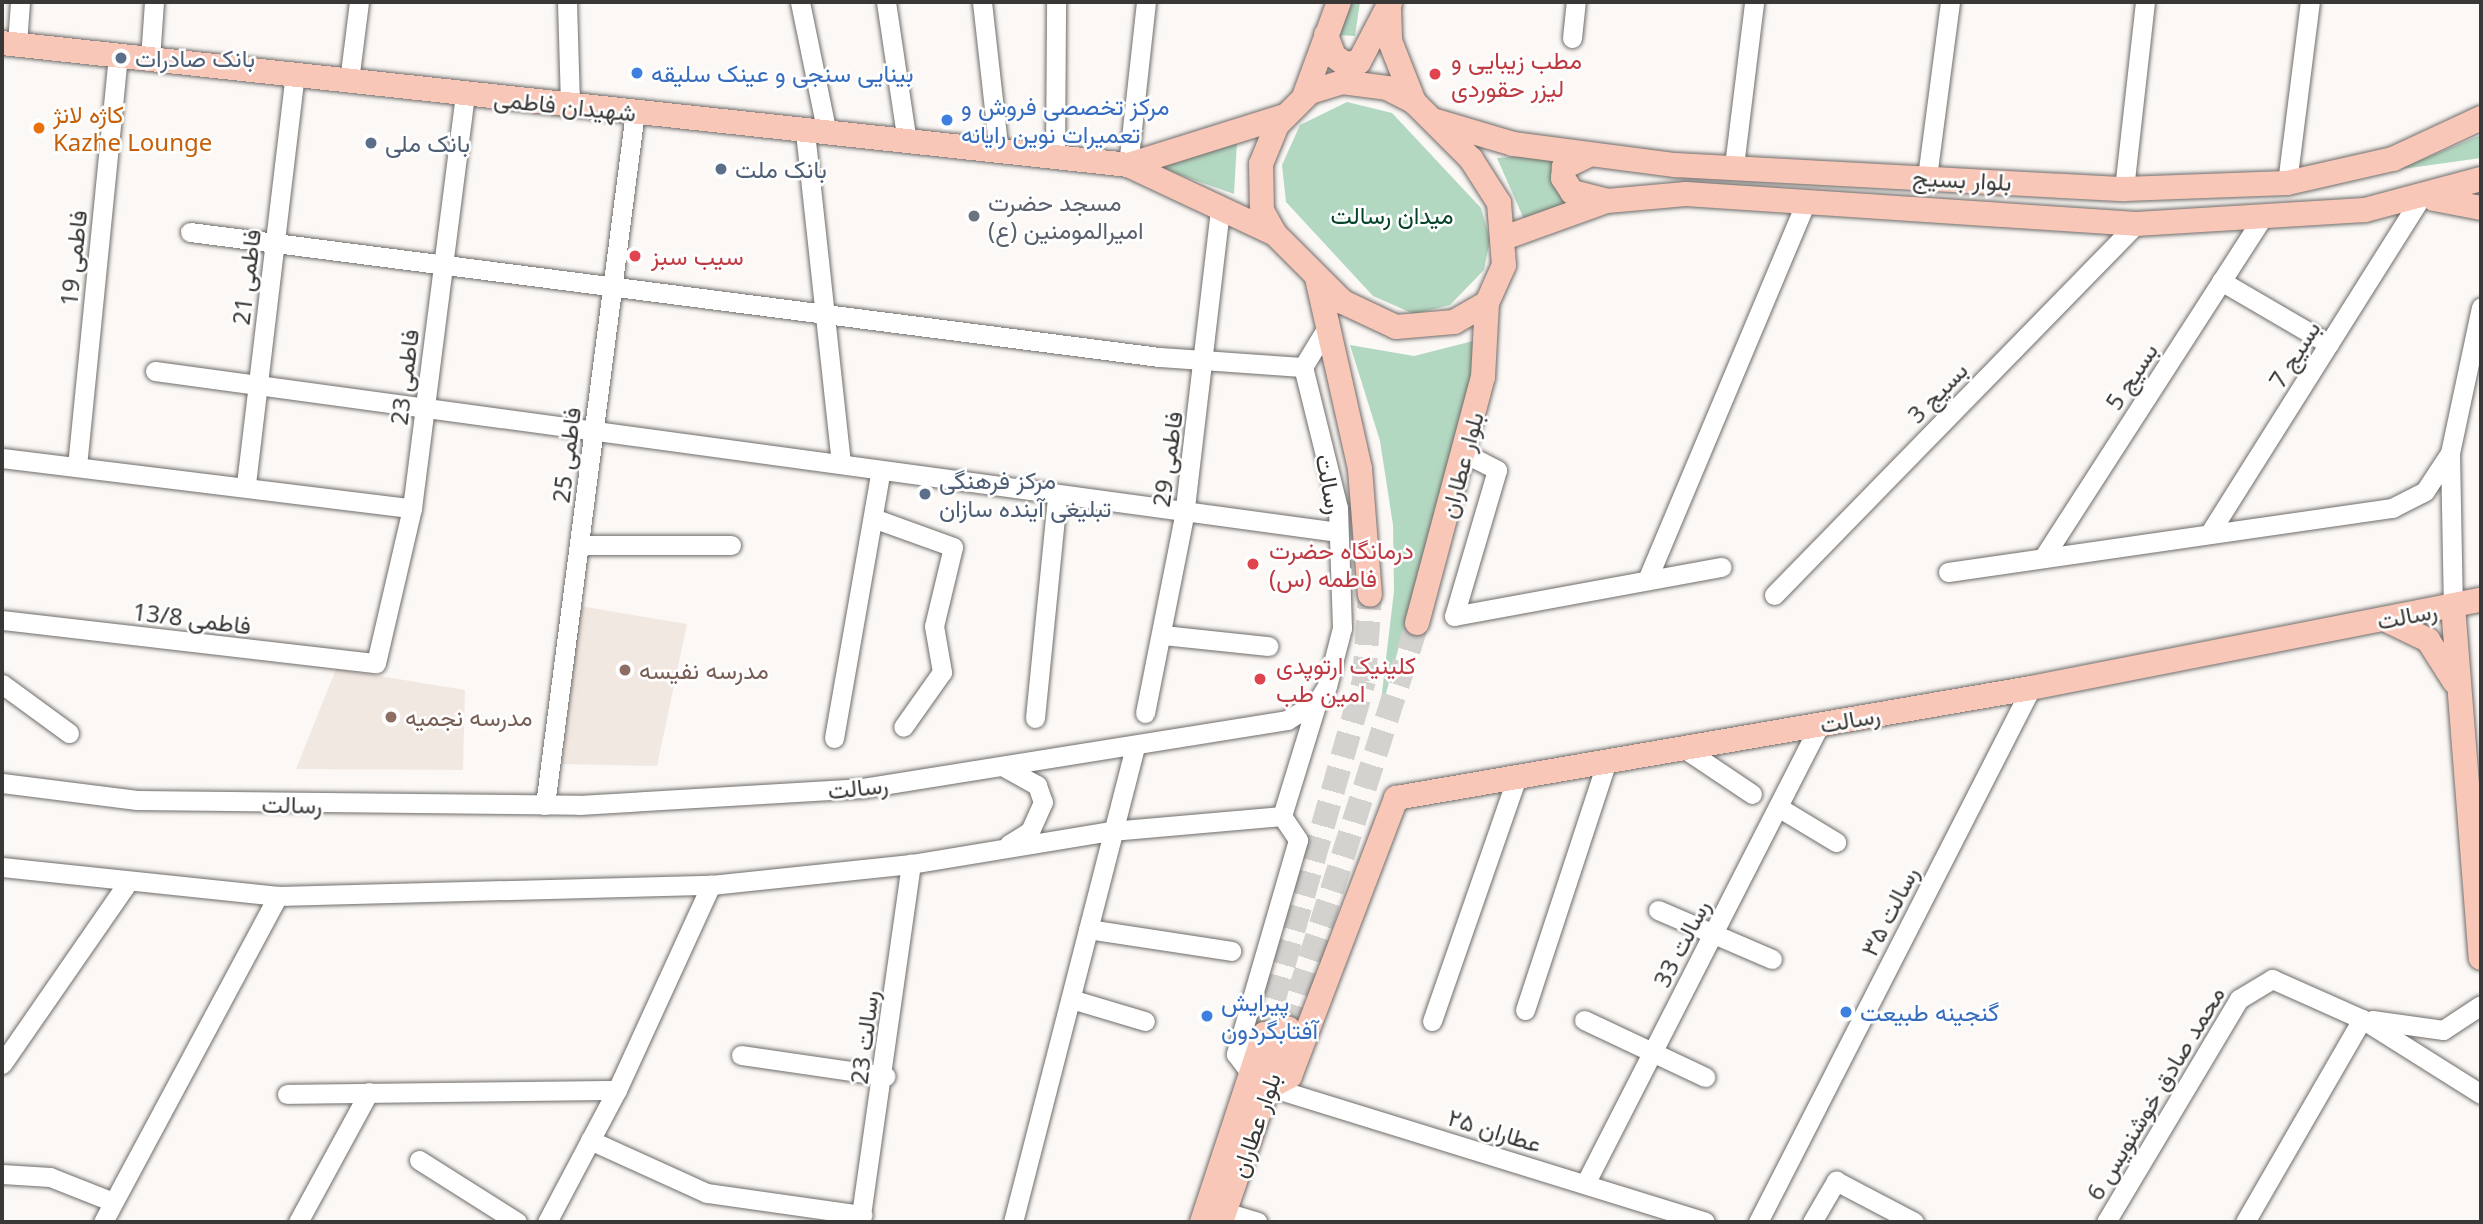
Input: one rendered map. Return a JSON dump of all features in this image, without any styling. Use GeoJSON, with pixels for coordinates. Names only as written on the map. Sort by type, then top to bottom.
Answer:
{"type":"FeatureCollection","features":[{"type":"Feature","properties":{"kind":"main road"},"geometry":{"type":"LineString","coordinates":[[1304,97],[1339,2]]}},
{"type":"Feature","properties":{"kind":"main road"},"geometry":{"type":"LineString","coordinates":[[1326,35],[1334,56],[1345,64],[1359,62],[1390,2]]}},
{"type":"Feature","properties":{"kind":"main road"},"geometry":{"type":"LineString","coordinates":[[1390,2],[1390,41],[1414,102]]}},
{"type":"Feature","properties":{"kind":"main road","name":"شهیدان فاطمی"},"geometry":{"type":"LineString","coordinates":[[9,43],[1128,165]]}},
{"type":"Feature","properties":{"kind":"main road"},"geometry":{"type":"LineString","coordinates":[[1128,165],[1275,234],[1343,302],[1396,327],[1454,322],[1487,303],[1504,265],[1499,202],[1436,121],[1414,102],[1387,88],[1342,82],[1304,97],[1284,116],[1268,142],[1258,187],[1275,234]]}},
{"type":"Feature","properties":{"kind":"main road"},"geometry":{"type":"LineString","coordinates":[[1128,165],[1284,116]]}},
{"type":"Feature","properties":{"kind":"main road","name":"بلوار بسیج"},"geometry":{"type":"LineString","coordinates":[[1436,121],[1513,144],[1588,155],[2124,189],[2287,183],[2393,159],[2481,118]]}},
{"type":"Feature","properties":{"kind":"main road"},"geometry":{"type":"LineString","coordinates":[[1588,155],[1564,167],[1563,178],[1572,192],[1607,201]]}},
{"type":"Feature","properties":{"kind":"main road","name":"بلوار بسیج"},"geometry":{"type":"LineString","coordinates":[[1504,239],[1607,201],[1686,194],[1805,205],[2136,224],[2260,220],[2423,199],[2481,179]]}},
{"type":"Feature","properties":{"kind":"main road"},"geometry":{"type":"LineString","coordinates":[[2423,199],[2481,208]]}},
{"type":"Feature","properties":{"kind":"main road"},"geometry":{"type":"LineString","coordinates":[[1317,278],[1326,329],[1360,469],[1370,595]]}},
{"type":"Feature","properties":{"kind":"main road","name":"بلوار عطاران"},"geometry":{"type":"LineString","coordinates":[[1417,623],[1466,454],[1483,377],[1487,303]]}},
{"type":"Feature","properties":{"kind":"main road","name":"رسالت"},"geometry":{"type":"LineString","coordinates":[[1261,1080],[1290,1076],[1396,798],[1688,751],[1820,724],[2031,688],[2481,600]]}},
{"type":"Feature","properties":{"kind":"main road"},"geometry":{"type":"LineString","coordinates":[[2453,606],[2481,958]]}},
{"type":"Feature","properties":{"kind":"main road"},"geometry":{"type":"LineString","coordinates":[[2384,619],[2428,640],[2460,692]]}},
{"type":"Feature","properties":{"kind":"main road","name":"بلوار عطاران"},"geometry":{"type":"LineString","coordinates":[[1202,1222],[1261,1080],[1288,1028]]}},
{"type":"Feature","properties":{"kind":"main road","name":"بلوار عطاران"},"geometry":{"type":"LineString","coordinates":[[1223,1217],[1261,1080],[1264,1034]]}},
{"type":"Feature","properties":{"kind":"street"},"geometry":{"type":"LineString","coordinates":[[9,43],[20,2]]}},
{"type":"Feature","properties":{"kind":"street"},"geometry":{"type":"LineString","coordinates":[[150,59],[153,2]]}},
{"type":"Feature","properties":{"kind":"street"},"geometry":{"type":"LineString","coordinates":[[349,81],[359,2]]}},
{"type":"Feature","properties":{"kind":"street"},"geometry":{"type":"LineString","coordinates":[[567,2],[570,105]]}},
{"type":"Feature","properties":{"kind":"street"},"geometry":{"type":"LineString","coordinates":[[800,2],[816,133],[824,311],[841,463]]}},
{"type":"Feature","properties":{"kind":"street"},"geometry":{"type":"LineString","coordinates":[[886,2],[908,142]]}},
{"type":"Feature","properties":{"kind":"street"},"geometry":{"type":"LineString","coordinates":[[982,2],[999,153]]}},
{"type":"Feature","properties":{"kind":"street"},"geometry":{"type":"LineString","coordinates":[[1055,159],[1056,2]]}},
{"type":"Feature","properties":{"kind":"street"},"geometry":{"type":"LineString","coordinates":[[1128,165],[1146,2]]}},
{"type":"Feature","properties":{"kind":"street"},"geometry":{"type":"LineString","coordinates":[[1572,38],[1576,2]]}},
{"type":"Feature","properties":{"kind":"street"},"geometry":{"type":"LineString","coordinates":[[1734,166],[1754,2]]}},
{"type":"Feature","properties":{"kind":"street"},"geometry":{"type":"LineString","coordinates":[[1927,177],[1950,2]]}},
{"type":"Feature","properties":{"kind":"street"},"geometry":{"type":"LineString","coordinates":[[2124,189],[2145,2]]}},
{"type":"Feature","properties":{"kind":"street"},"geometry":{"type":"LineString","coordinates":[[2287,183],[2310,2]]}},
{"type":"Feature","properties":{"kind":"street","name":"فاطمی 19"},"geometry":{"type":"LineString","coordinates":[[77,466],[118,55]]}},
{"type":"Feature","properties":{"kind":"street","name":"فاطمی 21"},"geometry":{"type":"LineString","coordinates":[[246,484],[295,75]]}},
{"type":"Feature","properties":{"kind":"street","name":"فاطمی 23"},"geometry":{"type":"LineString","coordinates":[[376,663],[412,508],[465,94]]}},
{"type":"Feature","properties":{"kind":"street","name":"فاطمی 25"},"geometry":{"type":"LineString","coordinates":[[545,805],[635,112]]}},
{"type":"Feature","properties":{"kind":"street","name":"بسیج 7"},"geometry":{"type":"LineString","coordinates":[[2210,534],[2423,199]]}},
{"type":"Feature","properties":{"kind":"street"},"geometry":{"type":"LineString","coordinates":[[1647,580],[1805,205]]}},
{"type":"Feature","properties":{"kind":"street","name":"فاطمی 29"},"geometry":{"type":"LineString","coordinates":[[1145,713],[1163,635],[1184,516],[1206,362],[1220,208]]}},
{"type":"Feature","properties":{"kind":"street","name":"بسیج 5"},"geometry":{"type":"LineString","coordinates":[[2043,558],[2260,220]]}},
{"type":"Feature","properties":{"kind":"street","name":"بسیج 3"},"geometry":{"type":"LineString","coordinates":[[1774,594],[2136,224]]}},
{"type":"Feature","properties":{"kind":"street"},"geometry":{"type":"LineString","coordinates":[[190,232],[824,311],[1003,338],[1206,362],[1303,367],[1326,329]]}},
{"type":"Feature","properties":{"kind":"street"},"geometry":{"type":"LineString","coordinates":[[2221,281],[2329,344]]}},
{"type":"Feature","properties":{"kind":"street"},"geometry":{"type":"LineString","coordinates":[[2453,606],[2450,453],[2481,307]]}},
{"type":"Feature","properties":{"kind":"street","name":"رسالت"},"geometry":{"type":"LineString","coordinates":[[2,783],[137,800],[545,805],[863,788],[1135,748],[1287,720],[1317,702],[1342,628],[1338,508],[1303,367]]}},
{"type":"Feature","properties":{"kind":"street"},"geometry":{"type":"LineString","coordinates":[[155,371],[425,410],[841,463],[1184,516],[1338,532]]}},
{"type":"Feature","properties":{"kind":"street"},"geometry":{"type":"LineString","coordinates":[[1948,572],[2392,509],[2426,491],[2450,453]]}},
{"type":"Feature","properties":{"kind":"street"},"geometry":{"type":"LineString","coordinates":[[1466,454],[1497,470],[1454,616],[1722,567]]}},
{"type":"Feature","properties":{"kind":"street"},"geometry":{"type":"LineString","coordinates":[[2,458],[246,484],[412,508]]}},
{"type":"Feature","properties":{"kind":"street"},"geometry":{"type":"LineString","coordinates":[[834,738],[881,470]]}},
{"type":"Feature","properties":{"kind":"street"},"geometry":{"type":"LineString","coordinates":[[1035,718],[1057,497]]}},
{"type":"Feature","properties":{"kind":"street"},"geometry":{"type":"LineString","coordinates":[[873,518],[953,547],[934,626],[942,672],[902,727]]}},
{"type":"Feature","properties":{"kind":"street"},"geometry":{"type":"LineString","coordinates":[[579,545],[731,545]]}},
{"type":"Feature","properties":{"kind":"street"},"geometry":{"type":"LineString","coordinates":[[2,621],[2,632]]}},
{"type":"Feature","properties":{"kind":"street","name":"فاطمی 13/8"},"geometry":{"type":"LineString","coordinates":[[2,621],[376,663]]}},
{"type":"Feature","properties":{"kind":"street"},"geometry":{"type":"LineString","coordinates":[[1163,635],[1268,646]]}},
{"type":"Feature","properties":{"kind":"street"},"geometry":{"type":"LineString","coordinates":[[2,684],[69,733]]}},
{"type":"Feature","properties":{"kind":"street","name":"رسالت ۳۵"},"geometry":{"type":"LineString","coordinates":[[1758,1222],[2031,688]]}},
{"type":"Feature","properties":{"kind":"street"},"geometry":{"type":"LineString","coordinates":[[1282,816],[1317,702]]}},
{"type":"Feature","properties":{"kind":"street","name":"رسالت 33"},"geometry":{"type":"LineString","coordinates":[[1585,1184],[1820,724]]}},
{"type":"Feature","properties":{"kind":"street"},"geometry":{"type":"LineString","coordinates":[[1013,1222],[1072,999],[1111,831],[1135,748]]}},
{"type":"Feature","properties":{"kind":"street"},"geometry":{"type":"LineString","coordinates":[[1688,751],[1752,793]]}},
{"type":"Feature","properties":{"kind":"street"},"geometry":{"type":"LineString","coordinates":[[1525,1010],[1606,764]]}},
{"type":"Feature","properties":{"kind":"street"},"geometry":{"type":"LineString","coordinates":[[1002,849],[1031,831],[1043,802],[1037,785],[1003,767]]}},
{"type":"Feature","properties":{"kind":"street"},"geometry":{"type":"LineString","coordinates":[[1432,1021],[1516,780]]}},
{"type":"Feature","properties":{"kind":"street"},"geometry":{"type":"LineString","coordinates":[[1778,807],[1836,842]]}},
{"type":"Feature","properties":{"kind":"street"},"geometry":{"type":"LineString","coordinates":[[2,867],[278,896],[711,885],[911,864],[1111,831],[1282,816]]}},
{"type":"Feature","properties":{"kind":"street"},"geometry":{"type":"LineString","coordinates":[[1261,1080],[1236,1054],[1298,840],[1282,816]]}},
{"type":"Feature","properties":{"kind":"street","name":"رسالت 23"},"geometry":{"type":"LineString","coordinates":[[861,1219],[885,1076],[911,864]]}},
{"type":"Feature","properties":{"kind":"street"},"geometry":{"type":"LineString","coordinates":[[2,1064],[128,882]]}},
{"type":"Feature","properties":{"kind":"street"},"geometry":{"type":"LineString","coordinates":[[547,1222],[617,1090],[711,885]]}},
{"type":"Feature","properties":{"kind":"street"},"geometry":{"type":"LineString","coordinates":[[103,1222],[278,896]]}},
{"type":"Feature","properties":{"kind":"street"},"geometry":{"type":"LineString","coordinates":[[1658,910],[1772,958]]}},
{"type":"Feature","properties":{"kind":"street"},"geometry":{"type":"LineString","coordinates":[[1088,929],[1231,951]]}},
{"type":"Feature","properties":{"kind":"street","name":"محمد صادق خوشنویس 6"},"geometry":{"type":"LineString","coordinates":[[2106,1222],[2221,1024],[2250,988],[2272,979],[2362,1019]]}},
{"type":"Feature","properties":{"kind":"street"},"geometry":{"type":"LineString","coordinates":[[1072,999],[1145,1021]]}},
{"type":"Feature","properties":{"kind":"street"},"geometry":{"type":"LineString","coordinates":[[2362,1019],[2443,1030],[2481,1005]]}},
{"type":"Feature","properties":{"kind":"street"},"geometry":{"type":"LineString","coordinates":[[2362,1019],[2481,1094]]}},
{"type":"Feature","properties":{"kind":"street"},"geometry":{"type":"LineString","coordinates":[[2245,1222],[2362,1019]]}},
{"type":"Feature","properties":{"kind":"street"},"geometry":{"type":"LineString","coordinates":[[1584,1020],[1652,1055],[1705,1077]]}},
{"type":"Feature","properties":{"kind":"street"},"geometry":{"type":"LineString","coordinates":[[741,1055],[885,1076]]}},
{"type":"Feature","properties":{"kind":"street","name":"عطاران ۲۵"},"geometry":{"type":"LineString","coordinates":[[1261,1080],[1705,1222]]}},
{"type":"Feature","properties":{"kind":"street"},"geometry":{"type":"LineString","coordinates":[[287,1094],[617,1090]]}},
{"type":"Feature","properties":{"kind":"street"},"geometry":{"type":"LineString","coordinates":[[299,1222],[369,1092]]}},
{"type":"Feature","properties":{"kind":"street"},"geometry":{"type":"LineString","coordinates":[[590,1140],[707,1192],[861,1219]]}},
{"type":"Feature","properties":{"kind":"street"},"geometry":{"type":"LineString","coordinates":[[419,1160],[517,1222]]}},
{"type":"Feature","properties":{"kind":"street"},"geometry":{"type":"LineString","coordinates":[[2,1174],[50,1177],[113,1202]]}},
{"type":"Feature","properties":{"kind":"street"},"geometry":{"type":"LineString","coordinates":[[1812,1222],[1836,1181],[1914,1222]]}},
{"type":"Feature","properties":{"kind":"street"},"geometry":{"type":"LineString","coordinates":[[1223,1217],[1257,1222]]}},
{"type":"Feature","properties":{"kind":"shaded area","name":"مدرسه نفیسه"},"geometry":{"type":"Polygon","coordinates":[[[580,606],[687,624],[657,766],[562,764],[580,606]]]}},
{"type":"Feature","properties":{"kind":"shaded area","name":"مدرسه نجمیه"},"geometry":{"type":"Polygon","coordinates":[[[336,669],[465,690],[463,770],[296,769],[336,669]]]}},
{"type":"Feature","properties":{"kind":"green space"},"geometry":{"type":"Polygon","coordinates":[[[1351,2],[1360,2],[1355,36],[1336,35],[1351,2]]]}},
{"type":"Feature","properties":{"kind":"green space","name":"میدان رسالت"},"geometry":{"type":"Polygon","coordinates":[[[1347,102],[1392,113],[1481,208],[1490,240],[1484,270],[1450,305],[1414,314],[1373,296],[1286,202],[1282,165],[1300,125],[1347,102]]]}},
{"type":"Feature","properties":{"kind":"green space"},"geometry":{"type":"Polygon","coordinates":[[[2481,135],[2481,158],[2395,170],[2426,158],[2481,135]]]}},
{"type":"Feature","properties":{"kind":"green space"},"geometry":{"type":"Polygon","coordinates":[[[1237,141],[1234,194],[1155,166],[1237,141]]]}},
{"type":"Feature","properties":{"kind":"green space"},"geometry":{"type":"Polygon","coordinates":[[[1527,156],[1557,161],[1573,203],[1527,226],[1497,158],[1527,156]]]}},
{"type":"Feature","properties":{"kind":"green space"},"geometry":{"type":"Polygon","coordinates":[[[1473,341],[1476,372],[1379,718],[1394,591],[1393,525],[1380,441],[1350,345],[1414,356],[1473,341]]]}},
{"type":"Feature","properties":{"kind":"tunnel"},"geometry":{"type":"LineString","coordinates":[[1264,1034],[1364,681],[1370,595]]}},
{"type":"Feature","properties":{"kind":"tunnel"},"geometry":{"type":"LineString","coordinates":[[1288,1028],[1417,623]]}},
{"type":"Feature","properties":{"kind":"place","name":"بانک صادرات"},"geometry":{"type":"Point","coordinates":[121,58]}},
{"type":"Feature","properties":{"kind":"place","name":"بینایی سنجی و عینک سلیقه"},"geometry":{"type":"Point","coordinates":[637,73]}},
{"type":"Feature","properties":{"kind":"place","name":"مطب زیبایی و لیزر حقوردی"},"geometry":{"type":"Point","coordinates":[1435,74]}},
{"type":"Feature","properties":{"kind":"place","name":"مرکز تخصصی فروش و تعمیرات نوین رایانه"},"geometry":{"type":"Point","coordinates":[947,120]}},
{"type":"Feature","properties":{"kind":"place","name":"کاژه لانژ Kazhe Lounge"},"geometry":{"type":"Point","coordinates":[39,128]}},
{"type":"Feature","properties":{"kind":"place","name":"بانک ملی"},"geometry":{"type":"Point","coordinates":[371,143]}},
{"type":"Feature","properties":{"kind":"place","name":"بانک ملت"},"geometry":{"type":"Point","coordinates":[721,169]}},
{"type":"Feature","properties":{"kind":"place","name":"مسجد حضرت امیرالمومنین (ع)"},"geometry":{"type":"Point","coordinates":[974,216]}},
{"type":"Feature","properties":{"kind":"place","name":"سیب سبز"},"geometry":{"type":"Point","coordinates":[635,256]}},
{"type":"Feature","properties":{"kind":"place","name":"مرکز فرهنگی تبلیغی آینده سازان"},"geometry":{"type":"Point","coordinates":[925,494]}},
{"type":"Feature","properties":{"kind":"place","name":"درمانگاه حضرت فاطمه (س)"},"geometry":{"type":"Point","coordinates":[1253,564]}},
{"type":"Feature","properties":{"kind":"place","name":"مدرسه نفیسه"},"geometry":{"type":"Point","coordinates":[625,670]}},
{"type":"Feature","properties":{"kind":"place","name":"کلینیک ارتوپدی امین طب"},"geometry":{"type":"Point","coordinates":[1260,679]}},
{"type":"Feature","properties":{"kind":"place","name":"مدرسه نجمیه"},"geometry":{"type":"Point","coordinates":[391,717]}},
{"type":"Feature","properties":{"kind":"place","name":"گنجینه طبیعت"},"geometry":{"type":"Point","coordinates":[1846,1012]}},
{"type":"Feature","properties":{"kind":"place","name":"پیرایش آفتابگردون"},"geometry":{"type":"Point","coordinates":[1207,1016]}}]}
